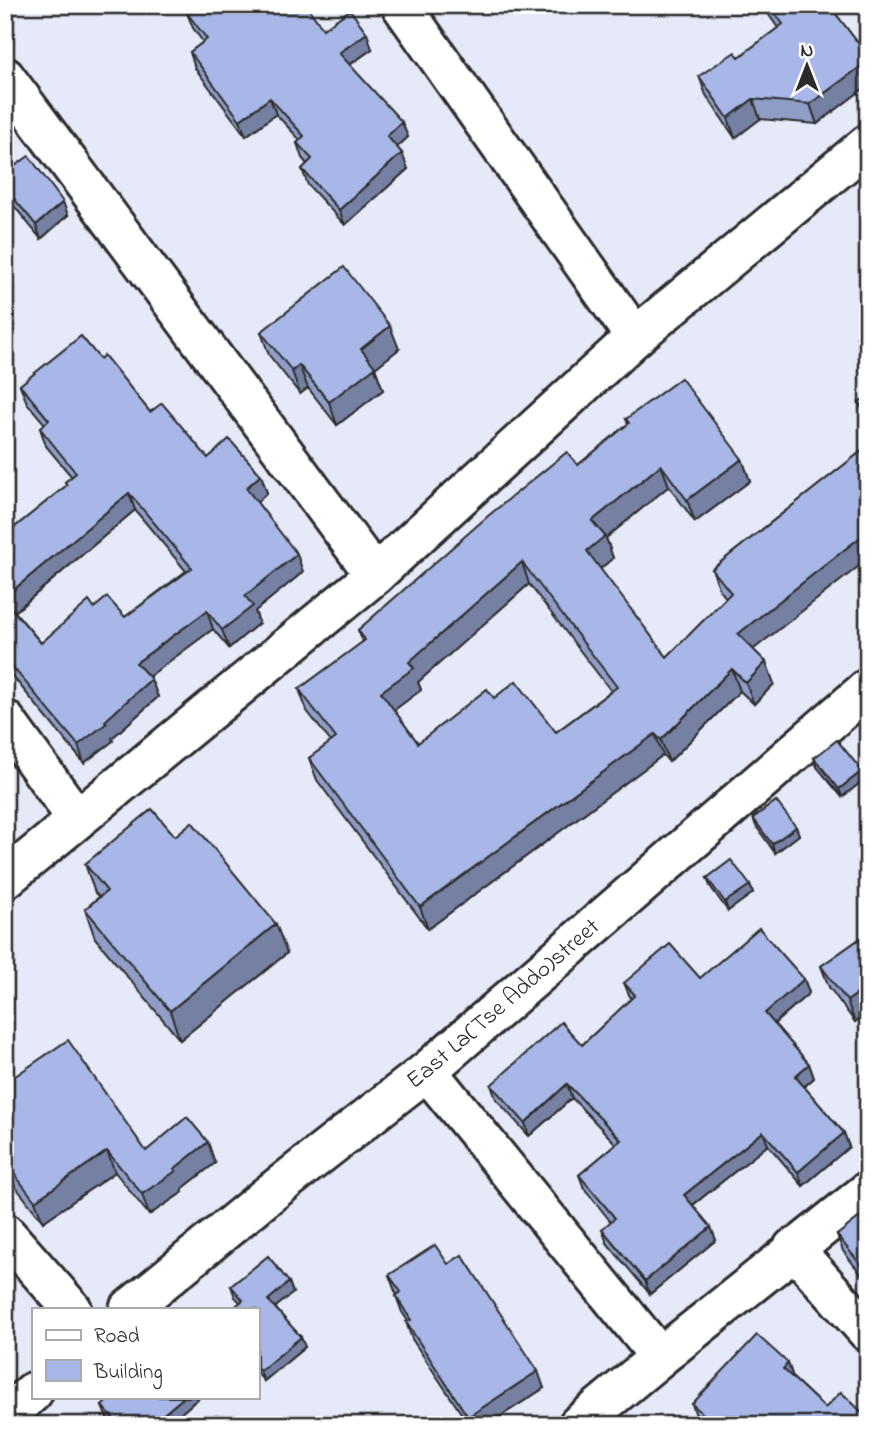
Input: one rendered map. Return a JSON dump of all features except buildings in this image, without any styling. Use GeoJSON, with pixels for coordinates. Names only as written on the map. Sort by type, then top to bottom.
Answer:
{"type":"FeatureCollection","features":[{"type":"Feature","properties":{"kind":"street"},"geometry":{"type":"LineString","coordinates":[[401,5],[635,337]]}},
{"type":"Feature","properties":{"kind":"street"},"geometry":{"type":"LineString","coordinates":[[5,77],[375,575]]}},
{"type":"Feature","properties":{"kind":"street"},"geometry":{"type":"LineString","coordinates":[[5,879],[375,575],[635,337],[868,144]]}},
{"type":"Feature","properties":{"kind":"street","name":"East La(Tse Addo)street"},"geometry":{"type":"LineString","coordinates":[[129,1308],[427,1070],[868,688]]}},
{"type":"Feature","properties":{"kind":"street"},"geometry":{"type":"LineString","coordinates":[[5,720],[77,819]]}},
{"type":"Feature","properties":{"kind":"street"},"geometry":{"type":"LineString","coordinates":[[427,1070],[660,1357]]}},
{"type":"Feature","properties":{"kind":"street"},"geometry":{"type":"LineString","coordinates":[[578,1425],[793,1248],[868,1191]]}},
{"type":"Feature","properties":{"kind":"street"},"geometry":{"type":"LineString","coordinates":[[5,1233],[71,1308]]}},
{"type":"Feature","properties":{"kind":"street"},"geometry":{"type":"LineString","coordinates":[[793,1248],[868,1332]]}},
{"type":"Feature","properties":{"kind":"street"},"geometry":{"type":"LineString","coordinates":[[5,1417],[32,1393]]}}]}
